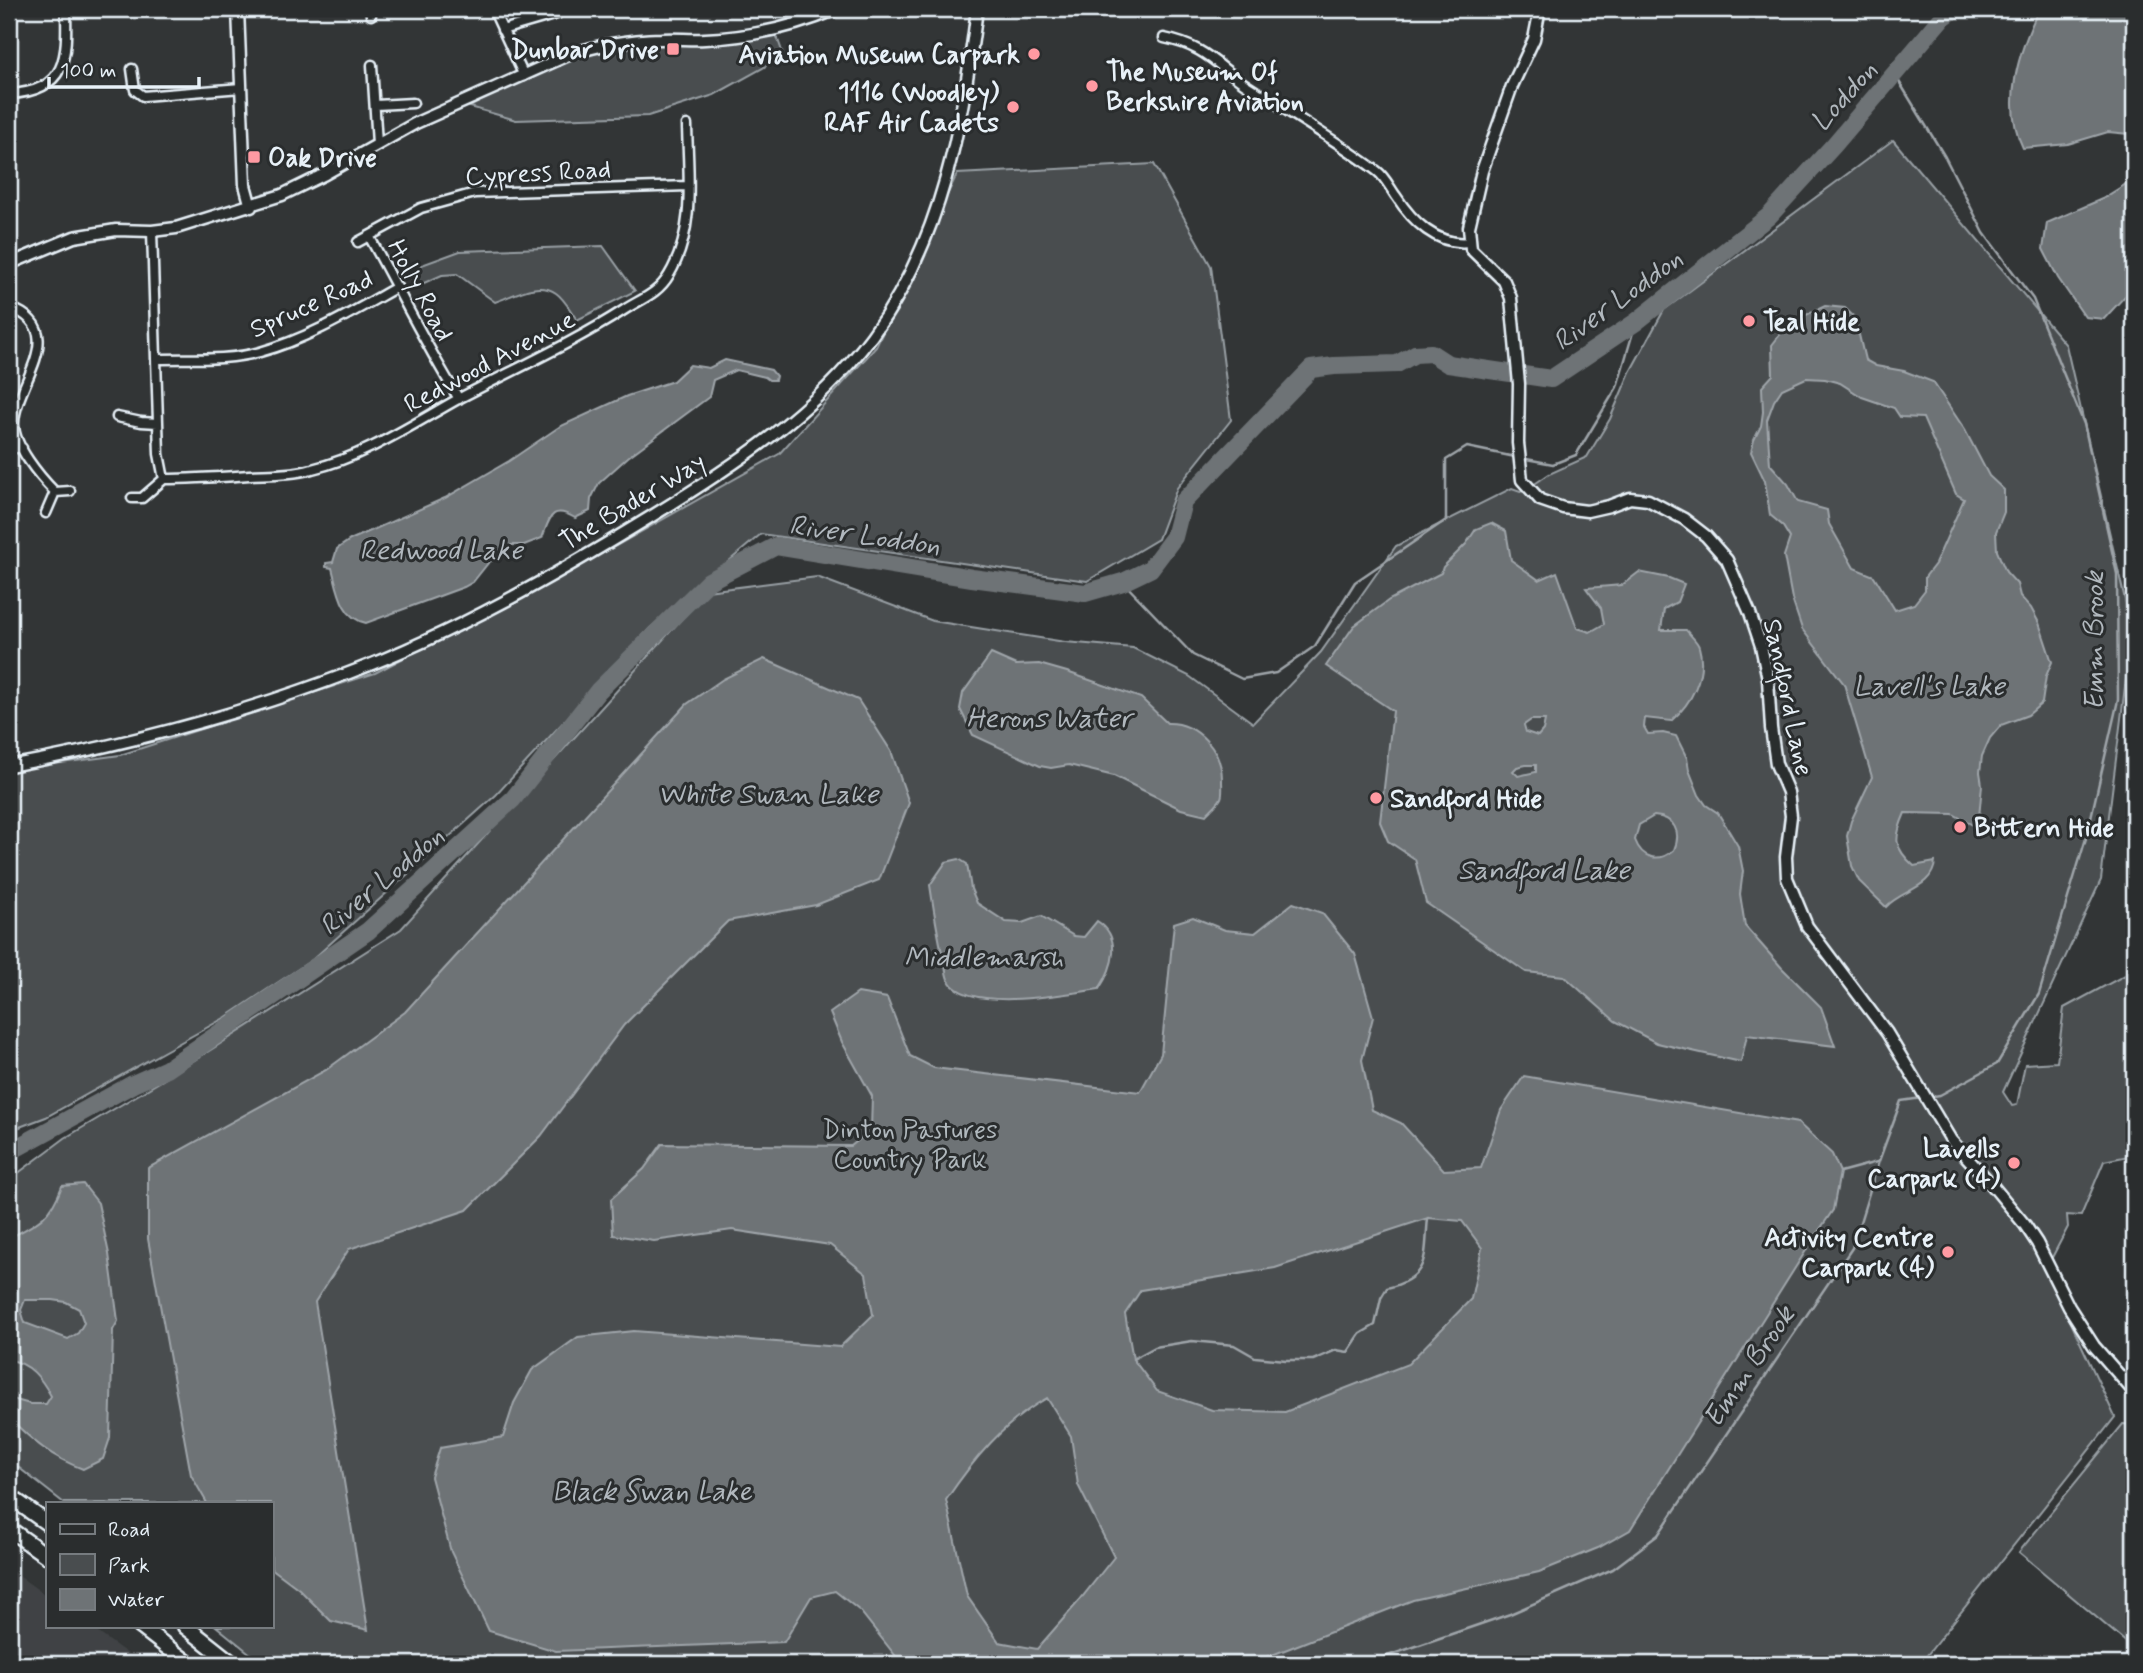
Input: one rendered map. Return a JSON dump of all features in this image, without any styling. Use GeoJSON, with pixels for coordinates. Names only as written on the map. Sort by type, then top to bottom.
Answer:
{"type":"FeatureCollection","features":[{"type":"Feature","properties":{"kind":"highway"},"geometry":{"type":"LineString","coordinates":[[9,1496],[46,1522]]}},
{"type":"Feature","properties":{"kind":"highway"},"geometry":{"type":"LineString","coordinates":[[9,1529],[46,1555]]}},
{"type":"Feature","properties":{"kind":"highway"},"geometry":{"type":"LineString","coordinates":[[143,1628],[189,1664]]}},
{"type":"Feature","properties":{"kind":"highway"},"geometry":{"type":"LineString","coordinates":[[188,1628],[233,1664]]}},
{"type":"Feature","properties":{"kind":"street"},"geometry":{"type":"LineString","coordinates":[[9,94],[44,87],[56,75],[65,61],[66,9]]}},
{"type":"Feature","properties":{"kind":"street"},"geometry":{"type":"LineString","coordinates":[[238,9],[245,186],[251,206]]}},
{"type":"Feature","properties":{"kind":"street"},"geometry":{"type":"LineString","coordinates":[[493,9],[524,76]]}},
{"type":"Feature","properties":{"kind":"street"},"geometry":{"type":"LineString","coordinates":[[9,264],[93,232],[176,228],[282,195],[416,123],[571,54],[611,42],[704,40],[744,36],[788,26],[837,9]]}},
{"type":"Feature","properties":{"kind":"street","name":"The Bader Way"},"geometry":{"type":"LineString","coordinates":[[9,766],[80,753],[187,727],[351,672],[449,629],[557,571],[694,490],[767,440],[804,410],[853,359],[889,311],[912,269],[948,174],[968,79],[976,9]]}},
{"type":"Feature","properties":{"kind":"street"},"geometry":{"type":"LineString","coordinates":[[1164,38],[1185,43],[1204,52],[1241,82],[1380,173],[1418,225],[1447,240],[1461,243],[1469,242],[1469,227],[1482,171],[1512,86],[1534,39],[1540,9]]}},
{"type":"Feature","properties":{"kind":"street"},"geometry":{"type":"LineString","coordinates":[[502,30],[557,14]]}},
{"type":"Feature","properties":{"kind":"street"},"geometry":{"type":"LineString","coordinates":[[372,65],[377,144]]}},
{"type":"Feature","properties":{"kind":"street"},"geometry":{"type":"LineString","coordinates":[[132,69],[135,90],[143,96],[241,88]]}},
{"type":"Feature","properties":{"kind":"street"},"geometry":{"type":"LineString","coordinates":[[376,105],[413,103]]}},
{"type":"Feature","properties":{"kind":"street","name":"Redwood Avenue"},"geometry":{"type":"LineString","coordinates":[[164,479],[284,473],[312,469],[377,444],[432,416],[459,399],[603,325],[625,309],[654,294],[668,277],[683,248],[688,224],[687,125]]}},
{"type":"Feature","properties":{"kind":"street","name":"Cypress Road"},"geometry":{"type":"LineString","coordinates":[[358,242],[421,208],[449,198],[475,193],[688,186]]}},
{"type":"Feature","properties":{"kind":"street"},"geometry":{"type":"LineString","coordinates":[[132,498],[142,498],[164,479],[159,454],[152,231]]}},
{"type":"Feature","properties":{"kind":"street","name":"Holly Road"},"geometry":{"type":"LineString","coordinates":[[369,236],[417,328],[459,399]]}},
{"type":"Feature","properties":{"kind":"street","name":"Sandford Lane"},"geometry":{"type":"LineString","coordinates":[[1469,242],[1477,255],[1504,282],[1511,298],[1519,384],[1520,473],[1529,490],[1539,500],[1563,508],[1587,511],[1630,498],[1648,500],[1691,525],[1706,537],[1727,561],[1750,613],[1764,657],[1776,764],[1788,792],[1791,816],[1786,857],[1787,878],[1807,926],[1887,1033],[1951,1140],[2025,1225],[2069,1307],[2094,1346],[2134,1392]]}},
{"type":"Feature","properties":{"kind":"street","name":"Spruce Road"},"geometry":{"type":"LineString","coordinates":[[157,359],[224,357],[259,352],[323,327],[397,287]]}},
{"type":"Feature","properties":{"kind":"street"},"geometry":{"type":"LineString","coordinates":[[9,307],[25,313],[37,333],[38,354],[17,402],[14,426],[22,448],[38,474],[54,492]]}},
{"type":"Feature","properties":{"kind":"street"},"geometry":{"type":"LineString","coordinates":[[117,417],[158,423]]}},
{"type":"Feature","properties":{"kind":"street"},"geometry":{"type":"LineString","coordinates":[[9,448],[22,448]]}},
{"type":"Feature","properties":{"kind":"street"},"geometry":{"type":"LineString","coordinates":[[54,492],[70,491]]}},
{"type":"Feature","properties":{"kind":"street"},"geometry":{"type":"LineString","coordinates":[[46,513],[54,492]]}},
{"type":"Feature","properties":{"kind":"shaded area"},"geometry":{"type":"Polygon","coordinates":[[[9,1569],[46,1595],[46,1628],[92,1628],[142,1664],[9,1664],[9,1569]]]}},
{"type":"Feature","properties":{"kind":"green space"},"geometry":{"type":"Polygon","coordinates":[[[776,34],[783,54],[763,68],[714,95],[648,116],[516,120],[470,107],[542,70],[602,49],[737,40],[776,34]]]}},
{"type":"Feature","properties":{"kind":"green space","name":"Dinton Pastures Country Park"},"geometry":{"type":"Polygon","coordinates":[[[1893,140],[2066,345],[2132,630],[2101,880],[2003,1092],[2012,1106],[2017,1105],[2025,1064],[2057,1062],[2064,1008],[2125,975],[2134,990],[2134,1155],[2104,1161],[2081,1216],[2067,1215],[2068,1227],[2046,1269],[2115,1417],[1920,1664],[263,1664],[218,1628],[273,1628],[273,1502],[63,1502],[9,1460],[9,1180],[65,1138],[168,1077],[401,929],[707,591],[817,577],[933,621],[1065,642],[1133,648],[1189,676],[1253,723],[1321,652],[1396,546],[1512,488],[1523,492],[1549,474],[1587,457],[1610,419],[1630,372],[1664,310],[1893,140]]]}},
{"type":"Feature","properties":{"kind":"green space"},"geometry":{"type":"Polygon","coordinates":[[[1154,164],[1211,266],[1231,420],[1177,488],[1158,539],[1087,581],[761,534],[650,628],[496,795],[313,959],[226,1017],[46,1117],[9,1131],[9,770],[120,755],[375,673],[612,548],[779,454],[876,347],[957,174],[1154,164]]]}},
{"type":"Feature","properties":{"kind":"green space"},"geometry":{"type":"Polygon","coordinates":[[[603,246],[635,291],[577,320],[562,299],[549,289],[526,290],[495,302],[457,274],[442,275],[415,287],[408,270],[460,251],[603,246]]]}},
{"type":"Feature","properties":{"kind":"green space"},"geometry":{"type":"Polygon","coordinates":[[[2123,1424],[2134,1425],[2134,1649],[2019,1552],[2123,1424]]]}},
{"type":"Feature","properties":{"kind":"water"},"geometry":{"type":"Polygon","coordinates":[[[2039,9],[2134,9],[2134,141],[2129,134],[2108,132],[2068,144],[2023,148],[2013,114],[2015,78],[2025,42],[2039,9]]]}},
{"type":"Feature","properties":{"kind":"water"},"geometry":{"type":"Polygon","coordinates":[[[2134,179],[2134,283],[2104,319],[2085,317],[2058,278],[2043,249],[2047,223],[2102,199],[2134,179]]]}},
{"type":"Feature","properties":{"kind":"water","name":"Lavell's Lake"},"geometry":{"type":"Polygon","coordinates":[[[1825,306],[1845,308],[1855,318],[1865,360],[1876,366],[1904,371],[1933,382],[1965,430],[1989,476],[2004,490],[2004,512],[1996,532],[1997,551],[2006,572],[2017,584],[2020,596],[2039,623],[2052,662],[2046,676],[2042,703],[2028,715],[2001,725],[1990,738],[1982,756],[1978,828],[1953,814],[1905,813],[1897,836],[1902,853],[1914,866],[1935,862],[1929,878],[1886,907],[1859,881],[1852,866],[1847,836],[1851,821],[1872,777],[1844,684],[1802,629],[1792,599],[1784,556],[1790,538],[1782,525],[1770,515],[1765,481],[1751,452],[1761,426],[1762,387],[1773,375],[1772,345],[1789,323],[1825,306]],[[1806,378],[1782,389],[1774,401],[1767,420],[1770,464],[1788,484],[1798,502],[1827,510],[1829,524],[1854,568],[1874,576],[1895,610],[1914,604],[1925,590],[1925,577],[1935,564],[1964,499],[1956,494],[1923,418],[1900,417],[1894,408],[1862,397],[1840,383],[1806,378]]]}},
{"type":"Feature","properties":{"kind":"water","name":"Redwood Lake"},"geometry":{"type":"Polygon","coordinates":[[[725,360],[771,370],[776,376],[775,380],[736,370],[713,380],[709,397],[628,457],[599,483],[591,499],[590,511],[575,518],[561,512],[552,515],[542,538],[524,545],[511,545],[506,554],[489,562],[473,582],[464,587],[366,623],[358,620],[346,609],[332,568],[326,567],[326,563],[333,562],[337,549],[350,540],[445,498],[509,461],[559,427],[627,396],[673,381],[690,365],[709,368],[725,360]]]}},
{"type":"Feature","properties":{"kind":"water","name":"Sandford Lake"},"geometry":{"type":"Polygon","coordinates":[[[1491,523],[1506,531],[1511,560],[1539,580],[1557,572],[1577,628],[1590,632],[1604,624],[1601,608],[1586,588],[1622,585],[1639,572],[1684,584],[1677,602],[1664,609],[1661,630],[1686,630],[1696,641],[1701,658],[1699,678],[1691,697],[1671,721],[1645,718],[1644,727],[1648,734],[1676,736],[1687,758],[1699,795],[1706,805],[1718,813],[1738,846],[1743,871],[1740,894],[1745,926],[1821,1007],[1835,1046],[1747,1035],[1741,1062],[1657,1043],[1615,1021],[1564,976],[1526,972],[1426,903],[1415,859],[1388,841],[1380,822],[1393,711],[1326,666],[1354,626],[1389,600],[1441,573],[1443,567],[1466,544],[1476,529],[1491,523]],[[1531,720],[1524,725],[1526,732],[1538,736],[1543,730],[1545,720],[1531,720]],[[1536,765],[1517,767],[1513,771],[1518,776],[1536,772],[1536,765]],[[1654,816],[1639,825],[1635,840],[1646,855],[1663,857],[1674,850],[1676,832],[1667,819],[1654,816]]]}},
{"type":"Feature","properties":{"kind":"water","name":"Herons Water"},"geometry":{"type":"Polygon","coordinates":[[[991,654],[1016,665],[1039,664],[1067,672],[1141,698],[1167,723],[1188,727],[1198,733],[1213,749],[1218,759],[1222,781],[1220,800],[1206,815],[1181,809],[1114,776],[1069,765],[1051,768],[1040,766],[973,735],[960,709],[963,693],[991,654]]]}},
{"type":"Feature","properties":{"kind":"water","name":"White Swan Lake"},"geometry":{"type":"Polygon","coordinates":[[[764,659],[858,700],[891,751],[909,803],[879,880],[816,905],[728,921],[624,1025],[541,1136],[467,1210],[349,1249],[315,1302],[368,1630],[331,1621],[299,1589],[273,1570],[273,1502],[206,1502],[191,1475],[148,1239],[148,1168],[326,1070],[405,1012],[687,704],[723,679],[764,659]]]}},
{"type":"Feature","properties":{"kind":"water","name":"Middlemarsh"},"geometry":{"type":"Polygon","coordinates":[[[959,859],[967,864],[971,889],[977,903],[1006,922],[1022,923],[1041,916],[1074,936],[1084,937],[1097,921],[1105,928],[1113,944],[1113,953],[1108,972],[1099,989],[1042,997],[996,999],[960,991],[949,981],[930,885],[946,862],[959,859]]]}},
{"type":"Feature","properties":{"kind":"water","name":"Black Swan Lake"},"geometry":{"type":"Polygon","coordinates":[[[1293,903],[1322,913],[1355,954],[1373,1017],[1362,1060],[1372,1110],[1401,1123],[1444,1170],[1481,1168],[1501,1110],[1524,1076],[1798,1123],[1832,1154],[1840,1172],[1833,1210],[1630,1530],[1598,1548],[1539,1572],[1413,1600],[1249,1664],[902,1664],[860,1611],[835,1591],[811,1597],[784,1642],[556,1651],[489,1631],[451,1552],[431,1477],[440,1448],[503,1437],[514,1403],[532,1370],[578,1337],[634,1331],[840,1347],[873,1315],[866,1274],[830,1245],[732,1230],[654,1241],[613,1235],[611,1199],[644,1169],[662,1144],[851,1146],[871,1130],[872,1096],[842,1042],[830,1013],[858,993],[887,998],[910,1056],[934,1068],[1140,1092],[1161,1054],[1174,923],[1193,917],[1225,930],[1255,933],[1293,903]],[[1428,1218],[1275,1268],[1141,1290],[1125,1314],[1133,1359],[1157,1391],[1212,1410],[1285,1412],[1408,1364],[1471,1299],[1482,1248],[1462,1221],[1428,1218]],[[1047,1398],[1017,1418],[990,1443],[946,1500],[967,1596],[999,1642],[1037,1649],[1114,1557],[1078,1485],[1071,1436],[1047,1398]]]}},
{"type":"Feature","properties":{"kind":"water"},"geometry":{"type":"Polygon","coordinates":[[[83,1184],[98,1203],[109,1254],[118,1321],[113,1330],[110,1438],[103,1459],[83,1469],[43,1448],[9,1418],[9,1398],[30,1404],[46,1404],[51,1396],[34,1372],[23,1364],[9,1360],[9,1235],[13,1236],[44,1217],[54,1204],[62,1186],[83,1184]],[[25,1300],[21,1310],[25,1323],[68,1339],[78,1333],[84,1323],[79,1309],[66,1302],[25,1300]]]}},
{"type":"Feature","properties":{"kind":"waterway","name":"River Loddon"},"geometry":{"type":"LineString","coordinates":[[9,1152],[133,1084],[167,1069],[368,931],[513,799],[598,691],[709,581],[776,546],[972,578],[1085,593],[1123,582],[1150,569],[1174,537],[1183,502],[1311,369],[1397,364],[1415,354],[1431,353],[1448,364],[1551,379],[1636,322],[1769,216],[1834,145],[1942,18],[1955,9]]}},
{"type":"Feature","properties":{"kind":"waterway","name":"Emm Brook"},"geometry":{"type":"LineString","coordinates":[[1895,75],[1945,157],[1984,233],[2033,299],[2084,424],[2117,574],[2118,700],[2087,835],[2039,994],[1997,1064],[1940,1095],[1928,1097]]}},
{"type":"Feature","properties":{"kind":"waterway"},"geometry":{"type":"LineString","coordinates":[[1521,458],[1553,464],[1576,455],[1617,387],[1636,322]]}},
{"type":"Feature","properties":{"kind":"waterway"},"geometry":{"type":"LineString","coordinates":[[1123,582],[1193,655],[1242,679],[1276,673],[1315,646],[1355,582],[1446,520],[1446,460],[1467,447],[1515,457]]}},
{"type":"Feature","properties":{"kind":"waterway","name":"Emm Brook"},"geometry":{"type":"LineString","coordinates":[[1364,1664],[1510,1614],[1613,1569],[1658,1535],[1852,1248],[1901,1101],[1922,1098]]}},
{"type":"Feature","properties":{"kind":"waterway"},"geometry":{"type":"LineString","coordinates":[[1840,1172],[1877,1162]]}},
{"type":"Feature","properties":{"kind":"waterway"},"geometry":{"type":"LineString","coordinates":[[1133,1359],[1155,1347],[1192,1341],[1234,1345],[1255,1357],[1286,1360],[1313,1360],[1336,1350],[1348,1352],[1360,1334],[1375,1325],[1381,1298],[1387,1288],[1411,1278],[1418,1271],[1425,1254],[1428,1218]]}},
{"type":"Feature","properties":{"kind":"place","name":"Dunbar Drive"},"geometry":{"type":"Point","coordinates":[673,49]}},
{"type":"Feature","properties":{"kind":"place","name":"Aviation Museum Carpark"},"geometry":{"type":"Point","coordinates":[1034,54]}},
{"type":"Feature","properties":{"kind":"place","name":"The Museum Of Berkshire Aviation"},"geometry":{"type":"Point","coordinates":[1092,86]}},
{"type":"Feature","properties":{"kind":"place","name":"1116 (Woodley) RAF Air Cadets"},"geometry":{"type":"Point","coordinates":[1013,107]}},
{"type":"Feature","properties":{"kind":"place","name":"Oak Drive"},"geometry":{"type":"Point","coordinates":[254,157]}},
{"type":"Feature","properties":{"kind":"place","name":"Teal Hide"},"geometry":{"type":"Point","coordinates":[1749,321]}},
{"type":"Feature","properties":{"kind":"place","name":"Sandford Hide"},"geometry":{"type":"Point","coordinates":[1376,798]}},
{"type":"Feature","properties":{"kind":"place","name":"Bittern Hide"},"geometry":{"type":"Point","coordinates":[1960,827]}},
{"type":"Feature","properties":{"kind":"place","name":"Lavells Carpark (4)"},"geometry":{"type":"Point","coordinates":[2014,1163]}},
{"type":"Feature","properties":{"kind":"place","name":"Activity Centre Carpark (4)"},"geometry":{"type":"Point","coordinates":[1948,1252]}},
{"type":"Feature","properties":{"kind":"water label","name":"Loddon"},"geometry":{"type":"Point","coordinates":[1843,95]}}]}
